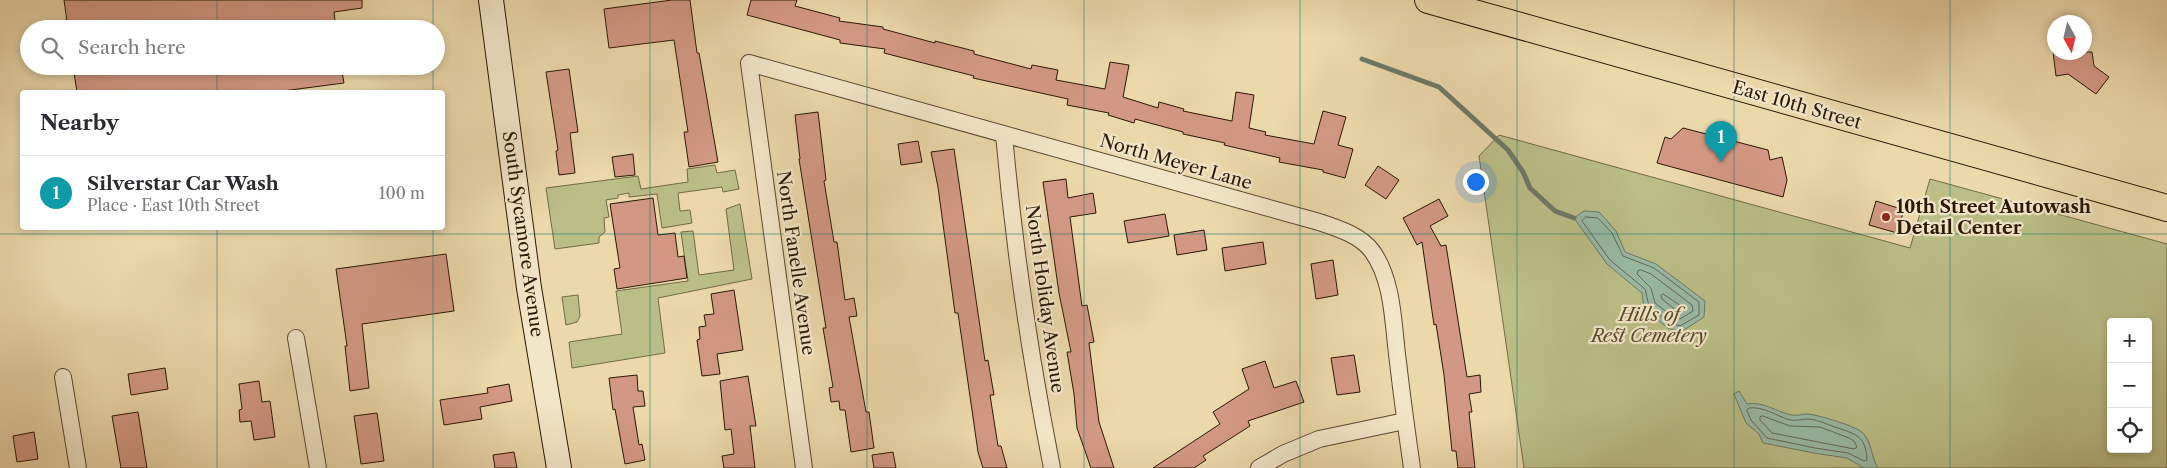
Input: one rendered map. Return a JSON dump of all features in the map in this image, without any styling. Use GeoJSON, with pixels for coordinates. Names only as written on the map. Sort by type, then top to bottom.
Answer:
{"type":"FeatureCollection","features":[{"type":"Feature","properties":{"kind":"main road","name":"South Sycamore Avenue"},"geometry":{"type":"LineString","coordinates":[[491,0],[528,279],[559,468]]}},
{"type":"Feature","properties":{"kind":"main road","name":"East 10th Street"},"geometry":{"type":"LineString","coordinates":[[1428,0],[2167,208]]}},
{"type":"Feature","properties":{"kind":"street","name":"North Meyer Lane"},"geometry":{"type":"LineString","coordinates":[[749,63],[1319,222],[1343,230],[1360,240],[1371,250],[1385,280],[1390,299],[1412,468]]}},
{"type":"Feature","properties":{"kind":"street","name":"North Fanelle Avenue"},"geometry":{"type":"LineString","coordinates":[[749,63],[804,468]]}},
{"type":"Feature","properties":{"kind":"street","name":"North Holiday Avenue"},"geometry":{"type":"LineString","coordinates":[[1004,135],[1023,305],[1052,468]]}},
{"type":"Feature","properties":{"kind":"street"},"geometry":{"type":"LineString","coordinates":[[296,338],[318,468]]}},
{"type":"Feature","properties":{"kind":"street"},"geometry":{"type":"LineString","coordinates":[[63,377],[78,468]]}},
{"type":"Feature","properties":{"kind":"street"},"geometry":{"type":"LineString","coordinates":[[1259,468],[1283,454],[1319,439],[1405,421]]}},
{"type":"Feature","properties":{"kind":"green space","name":"Hills of Rest Cemetery"},"geometry":{"type":"Polygon","coordinates":[[[1499,135],[1910,248],[1930,179],[2167,244],[2167,468],[1524,468],[1479,156],[1499,135]]]}},
{"type":"Feature","properties":{"kind":"green space"},"geometry":{"type":"Polygon","coordinates":[[[715,165],[717,173],[735,170],[739,189],[723,192],[722,187],[678,193],[680,211],[690,210],[692,223],[662,228],[657,194],[629,197],[629,193],[618,195],[618,198],[606,200],[609,217],[604,218],[605,232],[599,237],[599,243],[555,249],[546,188],[638,176],[641,189],[688,182],[687,169],[715,165]]]}},
{"type":"Feature","properties":{"kind":"green space"},"geometry":{"type":"Polygon","coordinates":[[[740,204],[752,279],[658,298],[665,353],[572,368],[569,342],[622,334],[616,291],[688,281],[681,232],[693,231],[699,275],[734,270],[726,209],[740,204]]]}},
{"type":"Feature","properties":{"kind":"green space"},"geometry":{"type":"Polygon","coordinates":[[[578,295],[580,316],[577,322],[566,325],[562,297],[578,295]]]}},
{"type":"Feature","properties":{"kind":"water"},"geometry":{"type":"Polygon","coordinates":[[[1584,211],[1599,212],[1616,231],[1625,252],[1656,264],[1705,301],[1704,317],[1681,332],[1668,328],[1644,309],[1642,293],[1607,264],[1574,218],[1584,211]]]}},
{"type":"Feature","properties":{"kind":"water"},"geometry":{"type":"Polygon","coordinates":[[[1739,391],[1747,404],[1764,405],[1792,415],[1808,414],[1820,416],[1859,430],[1868,441],[1878,468],[1864,468],[1847,458],[1763,443],[1759,434],[1746,423],[1734,394],[1739,391]]]}},
{"type":"Feature","properties":{"kind":"building"},"geometry":{"type":"Polygon","coordinates":[[[64,0],[362,0],[362,8],[334,12],[335,20],[67,20],[64,0]]]}},
{"type":"Feature","properties":{"kind":"building"},"geometry":{"type":"Polygon","coordinates":[[[672,0],[690,0],[697,53],[699,53],[718,162],[689,167],[684,132],[688,132],[674,40],[609,48],[604,9],[672,0]]]}},
{"type":"Feature","properties":{"kind":"building"},"geometry":{"type":"Polygon","coordinates":[[[751,0],[797,0],[795,6],[840,18],[839,21],[883,27],[883,29],[974,51],[974,54],[1031,69],[1032,65],[1058,70],[1056,80],[1105,89],[1110,62],[1129,65],[1123,97],[1158,108],[1159,102],[1184,109],[1183,111],[1232,121],[1236,92],[1254,95],[1249,128],[1266,132],[1265,135],[1314,144],[1323,111],[1346,117],[1338,145],[1353,149],[1345,178],[1323,172],[1323,170],[1279,162],[1280,158],[1224,145],[1225,143],[1183,134],[1183,132],[1135,119],[1134,123],[1108,115],[1109,113],[1067,105],[1068,99],[973,78],[974,76],[884,53],[885,49],[840,43],[840,40],[747,15],[751,0]]]}},
{"type":"Feature","properties":{"kind":"building"},"geometry":{"type":"Polygon","coordinates":[[[2092,52],[2094,66],[2109,77],[2096,94],[2068,74],[2056,76],[2054,60],[2092,60],[2092,52]]]}},
{"type":"Feature","properties":{"kind":"building"},"geometry":{"type":"Polygon","coordinates":[[[569,69],[578,132],[570,133],[575,173],[559,175],[556,151],[558,150],[546,72],[569,69]]]}},
{"type":"Feature","properties":{"kind":"building"},"geometry":{"type":"Polygon","coordinates":[[[74,75],[343,75],[344,83],[290,90],[77,90],[74,75]]]}},
{"type":"Feature","properties":{"kind":"building"},"geometry":{"type":"Polygon","coordinates":[[[818,112],[826,180],[824,181],[834,242],[837,242],[845,300],[854,298],[857,316],[849,317],[866,412],[869,412],[874,448],[851,452],[845,410],[840,410],[839,401],[831,402],[829,388],[833,387],[823,328],[826,328],[799,159],[795,115],[818,112]]]}},
{"type":"Feature","properties":{"kind":"building"},"geometry":{"type":"Polygon","coordinates":[[[1683,128],[1768,150],[1770,160],[1782,157],[1787,180],[1783,197],[1657,163],[1665,137],[1671,139],[1683,128]]]}},
{"type":"Feature","properties":{"kind":"building"},"geometry":{"type":"Polygon","coordinates":[[[918,141],[922,162],[901,165],[898,144],[918,141]]]}},
{"type":"Feature","properties":{"kind":"building"},"geometry":{"type":"Polygon","coordinates":[[[954,149],[985,361],[988,360],[994,395],[990,395],[998,446],[1001,446],[1007,468],[983,468],[978,452],[958,313],[955,313],[938,187],[931,152],[954,149]]]}},
{"type":"Feature","properties":{"kind":"building"},"geometry":{"type":"Polygon","coordinates":[[[633,154],[635,175],[615,177],[612,157],[633,154]]]}},
{"type":"Feature","properties":{"kind":"building"},"geometry":{"type":"Polygon","coordinates":[[[1378,166],[1399,180],[1386,199],[1365,185],[1378,166]]]}},
{"type":"Feature","properties":{"kind":"building"},"geometry":{"type":"Polygon","coordinates":[[[1066,179],[1068,198],[1093,193],[1096,213],[1070,217],[1082,306],[1087,305],[1094,342],[1089,343],[1099,422],[1114,468],[1091,468],[1077,428],[1067,352],[1071,352],[1059,293],[1043,182],[1066,179]]]}},
{"type":"Feature","properties":{"kind":"building"},"geometry":{"type":"Polygon","coordinates":[[[653,198],[658,235],[675,233],[678,257],[684,256],[687,278],[617,289],[614,269],[620,268],[610,204],[653,198]]]}},
{"type":"Feature","properties":{"kind":"building"},"geometry":{"type":"Polygon","coordinates":[[[1439,199],[1448,216],[1430,226],[1441,246],[1446,245],[1467,377],[1480,375],[1481,392],[1469,394],[1472,412],[1469,412],[1475,468],[1458,468],[1456,451],[1452,451],[1444,375],[1436,324],[1434,325],[1422,242],[1417,245],[1403,218],[1439,199]]]}},
{"type":"Feature","properties":{"kind":"building","name":"10th Street Autowash Detail Center"},"geometry":{"type":"Polygon","coordinates":[[[1876,201],[1904,210],[1897,233],[1869,225],[1876,201]]]}},
{"type":"Feature","properties":{"kind":"building"},"geometry":{"type":"Polygon","coordinates":[[[1165,214],[1169,236],[1128,243],[1124,221],[1165,214]]]}},
{"type":"Feature","properties":{"kind":"building"},"geometry":{"type":"Polygon","coordinates":[[[1204,230],[1207,250],[1177,255],[1174,235],[1204,230]]]}},
{"type":"Feature","properties":{"kind":"building"},"geometry":{"type":"Polygon","coordinates":[[[1263,242],[1266,264],[1225,271],[1222,248],[1263,242]]]}},
{"type":"Feature","properties":{"kind":"building"},"geometry":{"type":"Polygon","coordinates":[[[446,254],[454,311],[362,324],[369,388],[350,391],[345,346],[347,346],[336,269],[446,254]]]}},
{"type":"Feature","properties":{"kind":"building"},"geometry":{"type":"Polygon","coordinates":[[[1333,260],[1338,295],[1316,299],[1311,264],[1333,260]]]}},
{"type":"Feature","properties":{"kind":"building"},"geometry":{"type":"Polygon","coordinates":[[[734,290],[743,350],[717,354],[720,374],[702,376],[697,340],[700,339],[699,327],[706,326],[704,315],[714,314],[711,294],[734,290]]]}},
{"type":"Feature","properties":{"kind":"building"},"geometry":{"type":"Polygon","coordinates":[[[1354,355],[1360,392],[1337,395],[1331,358],[1354,355]]]}},
{"type":"Feature","properties":{"kind":"building"},"geometry":{"type":"Polygon","coordinates":[[[1265,361],[1274,388],[1296,381],[1304,402],[1248,421],[1250,426],[1203,456],[1206,460],[1194,468],[1153,468],[1220,424],[1213,412],[1249,389],[1242,369],[1265,361]]]}},
{"type":"Feature","properties":{"kind":"building"},"geometry":{"type":"Polygon","coordinates":[[[165,368],[168,389],[131,395],[128,374],[165,368]]]}},
{"type":"Feature","properties":{"kind":"building"},"geometry":{"type":"Polygon","coordinates":[[[637,375],[638,391],[643,391],[645,406],[633,407],[639,445],[642,444],[645,460],[625,464],[615,409],[613,410],[609,378],[637,375]]]}},
{"type":"Feature","properties":{"kind":"building"},"geometry":{"type":"Polygon","coordinates":[[[748,376],[756,426],[750,426],[755,468],[724,468],[722,456],[734,454],[731,429],[725,430],[720,381],[748,376]]]}},
{"type":"Feature","properties":{"kind":"building"},"geometry":{"type":"Polygon","coordinates":[[[259,381],[262,402],[270,401],[275,437],[254,440],[251,421],[240,422],[239,410],[242,409],[239,384],[259,381]]]}},
{"type":"Feature","properties":{"kind":"building"},"geometry":{"type":"Polygon","coordinates":[[[509,384],[512,401],[480,407],[482,419],[444,425],[440,400],[488,393],[487,388],[509,384]]]}},
{"type":"Feature","properties":{"kind":"building"},"geometry":{"type":"Polygon","coordinates":[[[138,412],[147,468],[121,468],[112,416],[138,412]]]}},
{"type":"Feature","properties":{"kind":"building"},"geometry":{"type":"Polygon","coordinates":[[[377,413],[384,461],[361,464],[354,416],[377,413]]]}},
{"type":"Feature","properties":{"kind":"building"},"geometry":{"type":"Polygon","coordinates":[[[34,432],[38,459],[17,462],[13,436],[34,432]]]}},
{"type":"Feature","properties":{"kind":"building"},"geometry":{"type":"Polygon","coordinates":[[[514,452],[517,468],[495,468],[493,455],[514,452]]]}},
{"type":"Feature","properties":{"kind":"building"},"geometry":{"type":"Polygon","coordinates":[[[893,452],[896,468],[874,468],[872,455],[893,452]]]}},
{"type":"Feature","properties":{"kind":"waterway"},"geometry":{"type":"LineString","coordinates":[[1362,59],[1439,87],[1508,150],[1523,172],[1530,188],[1555,211],[1574,218]]}},
{"type":"Feature","properties":{"kind":"place","name":"Silverstar Car Wash"},"geometry":{"type":"Point","coordinates":[1721,162]}},
{"type":"Feature","properties":{"kind":"place","name":"10th Street Autowash Detail Center"},"geometry":{"type":"Point","coordinates":[1886,217]}}]}
